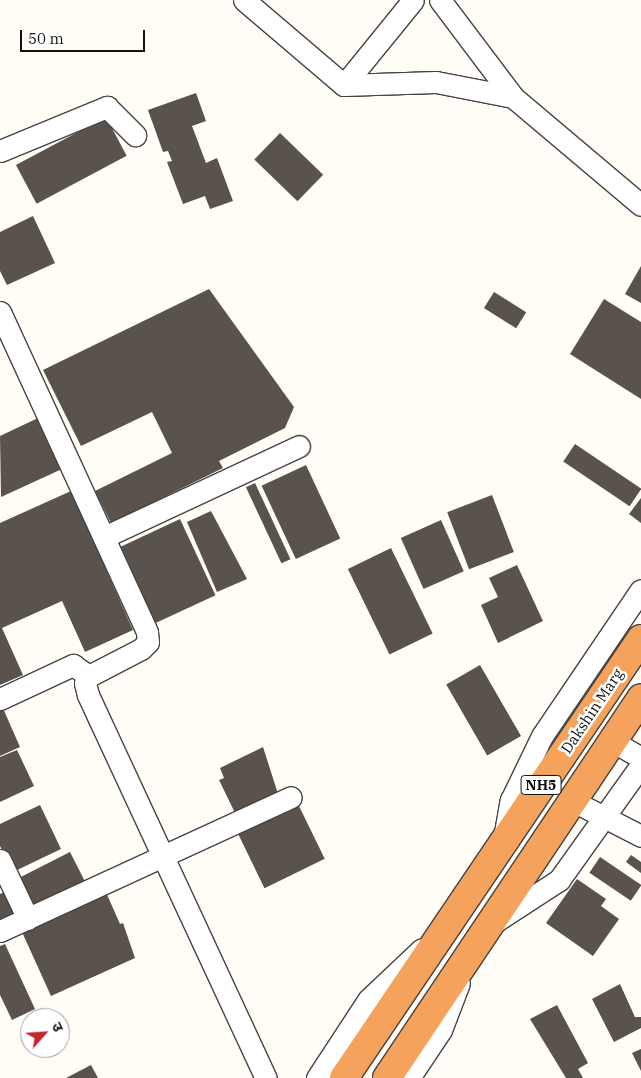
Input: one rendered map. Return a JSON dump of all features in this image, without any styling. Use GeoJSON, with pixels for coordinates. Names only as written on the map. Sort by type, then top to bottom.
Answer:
{"type":"FeatureCollection","features":[{"type":"Feature","properties":{"kind":"highway","name":"Dakshin Marg"},"geometry":{"type":"LineString","coordinates":[[344,1078],[641,639]]}},
{"type":"Feature","properties":{"kind":"highway","name":"NH5"},"geometry":{"type":"LineString","coordinates":[[467,962],[641,698]]}},
{"type":"Feature","properties":{"kind":"highway"},"geometry":{"type":"LineString","coordinates":[[386,1078],[467,962]]}},
{"type":"Feature","properties":{"kind":"street"},"geometry":{"type":"LineString","coordinates":[[244,0],[344,85],[436,82],[513,97]]}},
{"type":"Feature","properties":{"kind":"street"},"geometry":{"type":"LineString","coordinates":[[344,85],[413,0]]}},
{"type":"Feature","properties":{"kind":"street"},"geometry":{"type":"LineString","coordinates":[[440,0],[513,97],[641,205]]}},
{"type":"Feature","properties":{"kind":"street"},"geometry":{"type":"LineString","coordinates":[[0,151],[107,107],[135,136]]}},
{"type":"Feature","properties":{"kind":"street"},"geometry":{"type":"LineString","coordinates":[[0,312],[104,537],[148,642],[89,676]]}},
{"type":"Feature","properties":{"kind":"street"},"geometry":{"type":"LineString","coordinates":[[104,537],[299,446]]}},
{"type":"Feature","properties":{"kind":"street"},"geometry":{"type":"LineString","coordinates":[[504,840],[511,800],[542,736],[641,590]]}},
{"type":"Feature","properties":{"kind":"street"},"geometry":{"type":"LineString","coordinates":[[0,699],[74,665],[89,676]]}},
{"type":"Feature","properties":{"kind":"street"},"geometry":{"type":"LineString","coordinates":[[89,676],[88,694],[166,857],[266,1078]]}},
{"type":"Feature","properties":{"kind":"street"},"geometry":{"type":"LineString","coordinates":[[612,741],[641,758]]}},
{"type":"Feature","properties":{"kind":"street"},"geometry":{"type":"LineString","coordinates":[[493,923],[559,880],[641,765]]}},
{"type":"Feature","properties":{"kind":"street"},"geometry":{"type":"LineString","coordinates":[[0,931],[166,857],[291,797]]}},
{"type":"Feature","properties":{"kind":"street"},"geometry":{"type":"LineString","coordinates":[[573,801],[604,819],[641,836]]}},
{"type":"Feature","properties":{"kind":"street"},"geometry":{"type":"LineString","coordinates":[[0,860],[28,919]]}},
{"type":"Feature","properties":{"kind":"street","name":"Dakshin Marg"},"geometry":{"type":"LineString","coordinates":[[317,1078],[368,1000],[442,931]]}},
{"type":"Feature","properties":{"kind":"street","name":"NH5"},"geometry":{"type":"LineString","coordinates":[[409,1078],[441,1030],[467,962]]}},
{"type":"Feature","properties":{"kind":"building"},"geometry":{"type":"Polygon","coordinates":[[[196,93],[206,121],[192,126],[206,163],[217,158],[233,201],[210,209],[205,196],[183,204],[167,162],[172,161],[168,151],[163,152],[148,110],[196,93]]]}},
{"type":"Feature","properties":{"kind":"building"},"geometry":{"type":"Polygon","coordinates":[[[106,117],[127,156],[37,204],[16,165],[106,117]]]}},
{"type":"Feature","properties":{"kind":"building"},"geometry":{"type":"Polygon","coordinates":[[[280,133],[323,175],[297,201],[254,160],[280,133]]]}},
{"type":"Feature","properties":{"kind":"building"},"geometry":{"type":"Polygon","coordinates":[[[33,216],[55,263],[7,285],[0,271],[0,232],[33,216]]]}},
{"type":"Feature","properties":{"kind":"building"},"geometry":{"type":"Polygon","coordinates":[[[641,266],[641,303],[625,294],[641,266]]]}},
{"type":"Feature","properties":{"kind":"building"},"geometry":{"type":"Polygon","coordinates":[[[209,289],[294,407],[285,428],[219,461],[223,468],[111,523],[95,491],[172,453],[152,412],[81,446],[43,370],[209,289]]]}},
{"type":"Feature","properties":{"kind":"building"},"geometry":{"type":"Polygon","coordinates":[[[494,292],[526,312],[516,328],[484,308],[494,292]]]}},
{"type":"Feature","properties":{"kind":"building"},"geometry":{"type":"Polygon","coordinates":[[[604,299],[641,322],[641,399],[570,354],[604,299]]]}},
{"type":"Feature","properties":{"kind":"building"},"geometry":{"type":"Polygon","coordinates":[[[38,418],[62,469],[1,497],[0,436],[38,418]]]}},
{"type":"Feature","properties":{"kind":"building"},"geometry":{"type":"Polygon","coordinates":[[[575,444],[641,489],[630,506],[563,461],[575,444]]]}},
{"type":"Feature","properties":{"kind":"building"},"geometry":{"type":"Polygon","coordinates":[[[306,465],[340,538],[296,559],[262,486],[306,465]]]}},
{"type":"Feature","properties":{"kind":"building"},"geometry":{"type":"Polygon","coordinates":[[[255,483],[290,559],[281,563],[246,487],[255,483]]]}},
{"type":"Feature","properties":{"kind":"building"},"geometry":{"type":"Polygon","coordinates":[[[71,491],[133,630],[85,652],[62,601],[2,628],[23,675],[0,685],[0,523],[71,491]]]}},
{"type":"Feature","properties":{"kind":"building"},"geometry":{"type":"Polygon","coordinates":[[[492,495],[514,552],[469,569],[447,512],[492,495]]]}},
{"type":"Feature","properties":{"kind":"building"},"geometry":{"type":"Polygon","coordinates":[[[641,498],[641,523],[629,514],[641,498]]]}},
{"type":"Feature","properties":{"kind":"building"},"geometry":{"type":"Polygon","coordinates":[[[211,511],[247,579],[217,592],[187,522],[211,511]]]}},
{"type":"Feature","properties":{"kind":"building"},"geometry":{"type":"Polygon","coordinates":[[[180,519],[215,595],[153,624],[117,548],[180,519]]]}},
{"type":"Feature","properties":{"kind":"building"},"geometry":{"type":"Polygon","coordinates":[[[441,520],[464,571],[424,589],[401,538],[441,520]]]}},
{"type":"Feature","properties":{"kind":"building"},"geometry":{"type":"Polygon","coordinates":[[[391,548],[433,633],[390,654],[348,569],[391,548]]]}},
{"type":"Feature","properties":{"kind":"building"},"geometry":{"type":"Polygon","coordinates":[[[517,565],[543,621],[498,643],[481,605],[498,597],[489,578],[517,565]]]}},
{"type":"Feature","properties":{"kind":"building"},"geometry":{"type":"Polygon","coordinates":[[[480,665],[521,736],[487,756],[446,684],[480,665]]]}},
{"type":"Feature","properties":{"kind":"building"},"geometry":{"type":"Polygon","coordinates":[[[2,706],[20,747],[0,756],[0,707],[2,706]]]}},
{"type":"Feature","properties":{"kind":"building"},"geometry":{"type":"Polygon","coordinates":[[[263,747],[279,797],[237,817],[219,780],[224,778],[220,768],[263,747]]]}},
{"type":"Feature","properties":{"kind":"building"},"geometry":{"type":"Polygon","coordinates":[[[17,750],[34,786],[0,802],[0,757],[17,750]]]}},
{"type":"Feature","properties":{"kind":"building"},"geometry":{"type":"Polygon","coordinates":[[[298,804],[325,859],[265,888],[238,833],[298,804]]]}},
{"type":"Feature","properties":{"kind":"building"},"geometry":{"type":"Polygon","coordinates":[[[40,805],[61,849],[13,872],[0,846],[0,824],[40,805]]]}},
{"type":"Feature","properties":{"kind":"building"},"geometry":{"type":"Polygon","coordinates":[[[70,852],[89,889],[37,916],[18,878],[70,852]]]}},
{"type":"Feature","properties":{"kind":"building"},"geometry":{"type":"Polygon","coordinates":[[[631,855],[641,862],[641,873],[626,862],[631,855]]]}},
{"type":"Feature","properties":{"kind":"building"},"geometry":{"type":"Polygon","coordinates":[[[600,857],[641,885],[631,901],[589,873],[600,857]]]}},
{"type":"Feature","properties":{"kind":"building"},"geometry":{"type":"Polygon","coordinates":[[[577,879],[606,899],[601,906],[619,919],[593,956],[546,923],[577,879]]]}},
{"type":"Feature","properties":{"kind":"building"},"geometry":{"type":"Polygon","coordinates":[[[10,890],[21,918],[0,926],[0,894],[10,890]]]}},
{"type":"Feature","properties":{"kind":"building"},"geometry":{"type":"Polygon","coordinates":[[[105,890],[120,924],[123,923],[135,958],[51,996],[22,932],[105,890]]]}},
{"type":"Feature","properties":{"kind":"building"},"geometry":{"type":"Polygon","coordinates":[[[5,944],[35,1008],[20,1008],[20,1016],[12,1020],[0,995],[0,946],[5,944]]]}},
{"type":"Feature","properties":{"kind":"building"},"geometry":{"type":"Polygon","coordinates":[[[620,984],[635,1017],[641,1017],[641,1028],[614,1042],[592,999],[620,984]]]}},
{"type":"Feature","properties":{"kind":"building"},"geometry":{"type":"Polygon","coordinates":[[[557,1005],[588,1063],[578,1069],[583,1078],[566,1078],[530,1019],[557,1005]]]}},
{"type":"Feature","properties":{"kind":"building"},"geometry":{"type":"Polygon","coordinates":[[[641,1049],[641,1071],[632,1053],[641,1049]]]}},
{"type":"Feature","properties":{"kind":"building"},"geometry":{"type":"Polygon","coordinates":[[[91,1065],[98,1078],[66,1078],[91,1065]]]}}]}
